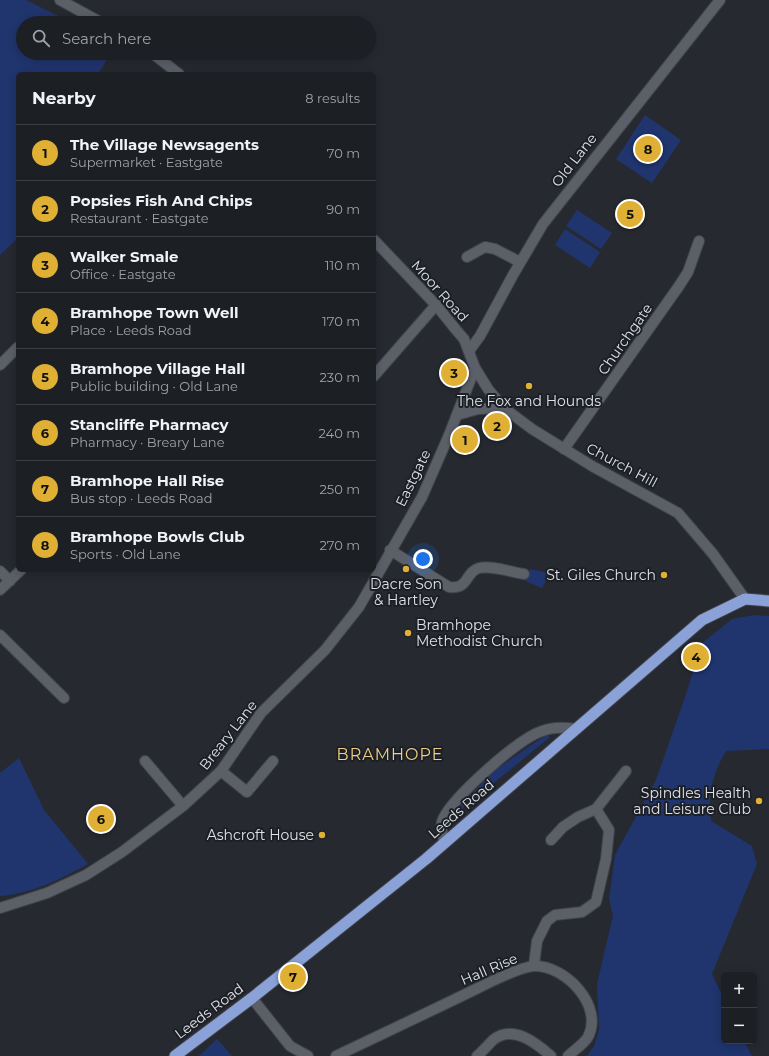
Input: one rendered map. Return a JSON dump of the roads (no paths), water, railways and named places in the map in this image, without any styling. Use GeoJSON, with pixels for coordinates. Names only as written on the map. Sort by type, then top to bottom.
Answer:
{"type":"FeatureCollection","features":[{"type":"Feature","properties":{"kind":"highway"},"geometry":{"type":"LineString","coordinates":[[745,599],[769,601]]}},
{"type":"Feature","properties":{"kind":"highway","name":"Leeds Road"},"geometry":{"type":"LineString","coordinates":[[175,1056],[252,998],[445,843],[702,620],[745,599]]}},
{"type":"Feature","properties":{"kind":"street"},"geometry":{"type":"LineString","coordinates":[[60,0],[89,16]]}},
{"type":"Feature","properties":{"kind":"street","name":"Old Lane"},"geometry":{"type":"LineString","coordinates":[[469,352],[480,336],[520,262],[557,205],[720,0]]}},
{"type":"Feature","properties":{"kind":"street"},"geometry":{"type":"LineString","coordinates":[[161,60],[176,72]]}},
{"type":"Feature","properties":{"kind":"street","name":"Churchgate"},"geometry":{"type":"LineString","coordinates":[[564,449],[679,286],[688,272],[699,241]]}},
{"type":"Feature","properties":{"kind":"street","name":"Moor Road"},"geometry":{"type":"LineString","coordinates":[[376,242],[436,305],[464,339],[475,368]]}},
{"type":"Feature","properties":{"kind":"street"},"geometry":{"type":"LineString","coordinates":[[467,258],[485,247],[495,249],[520,262]]}},
{"type":"Feature","properties":{"kind":"street"},"geometry":{"type":"LineString","coordinates":[[376,374],[436,305]]}},
{"type":"Feature","properties":{"kind":"street"},"geometry":{"type":"LineString","coordinates":[[0,365],[16,349]]}},
{"type":"Feature","properties":{"kind":"street","name":"Church Hill"},"geometry":{"type":"LineString","coordinates":[[475,368],[488,389],[504,408],[532,429],[592,466],[678,513],[713,554],[745,599]]}},
{"type":"Feature","properties":{"kind":"street","name":"Eastgate"},"geometry":{"type":"LineString","coordinates":[[390,550],[422,497],[457,415],[475,368]]}},
{"type":"Feature","properties":{"kind":"street"},"geometry":{"type":"LineString","coordinates":[[457,415],[478,409],[504,408]]}},
{"type":"Feature","properties":{"kind":"street"},"geometry":{"type":"LineString","coordinates":[[390,550],[449,587],[456,588],[461,586],[473,572],[479,568],[524,574]]}},
{"type":"Feature","properties":{"kind":"street","name":"Breary Lane"},"geometry":{"type":"LineString","coordinates":[[0,908],[47,894],[86,876],[122,852],[183,806],[221,771],[261,713],[325,650],[359,607],[376,579],[390,550]]}},
{"type":"Feature","properties":{"kind":"street"},"geometry":{"type":"LineString","coordinates":[[0,571],[10,581]]}},
{"type":"Feature","properties":{"kind":"street"},"geometry":{"type":"LineString","coordinates":[[0,590],[19,572]]}},
{"type":"Feature","properties":{"kind":"street"},"geometry":{"type":"LineString","coordinates":[[0,635],[64,698]]}},
{"type":"Feature","properties":{"kind":"street"},"geometry":{"type":"LineString","coordinates":[[445,843],[441,825],[443,819],[452,807],[493,763],[542,731],[564,726],[575,729]]}},
{"type":"Feature","properties":{"kind":"street"},"geometry":{"type":"LineString","coordinates":[[145,761],[183,806]]}},
{"type":"Feature","properties":{"kind":"street"},"geometry":{"type":"LineString","coordinates":[[221,771],[248,792],[273,761]]}},
{"type":"Feature","properties":{"kind":"street"},"geometry":{"type":"LineString","coordinates":[[551,840],[562,827],[578,817],[596,810],[626,771]]}},
{"type":"Feature","properties":{"kind":"street"},"geometry":{"type":"LineString","coordinates":[[534,966],[537,941],[547,921],[555,915],[582,912],[596,902],[606,859],[610,830],[596,810]]}},
{"type":"Feature","properties":{"kind":"street","name":"Hall Rise"},"geometry":{"type":"LineString","coordinates":[[336,1056],[505,976],[534,966],[560,972],[579,988],[587,1001],[592,1018],[588,1038],[568,1056]]}},
{"type":"Feature","properties":{"kind":"street"},"geometry":{"type":"LineString","coordinates":[[252,998],[290,1046],[308,1056]]}},
{"type":"Feature","properties":{"kind":"street"},"geometry":{"type":"LineString","coordinates":[[477,1056],[494,1039],[510,1034],[527,1037],[551,1056]]}},
{"type":"Feature","properties":{"kind":"place","name":"Bramhope Bowls Club"},"geometry":{"type":"Point","coordinates":[648,149]}},
{"type":"Feature","properties":{"kind":"place","name":"Bramhope Village Hall"},"geometry":{"type":"Point","coordinates":[630,214]}},
{"type":"Feature","properties":{"kind":"place","name":"Walker Smale"},"geometry":{"type":"Point","coordinates":[454,373]}},
{"type":"Feature","properties":{"kind":"place","name":"The Fox and Hounds"},"geometry":{"type":"Point","coordinates":[529,386]}},
{"type":"Feature","properties":{"kind":"place","name":"Popsies Fish And Chips"},"geometry":{"type":"Point","coordinates":[497,426]}},
{"type":"Feature","properties":{"kind":"place","name":"The Village Newsagents"},"geometry":{"type":"Point","coordinates":[465,440]}},
{"type":"Feature","properties":{"kind":"place","name":"Dacre Son & Hartley"},"geometry":{"type":"Point","coordinates":[406,569]}},
{"type":"Feature","properties":{"kind":"place","name":"St. Giles Church"},"geometry":{"type":"Point","coordinates":[664,575]}},
{"type":"Feature","properties":{"kind":"place","name":"Bramhope Methodist Church"},"geometry":{"type":"Point","coordinates":[408,633]}},
{"type":"Feature","properties":{"kind":"place","name":"Bramhope Town Well"},"geometry":{"type":"Point","coordinates":[696,657]}},
{"type":"Feature","properties":{"kind":"place","name":"Spindles Health and Leisure Club"},"geometry":{"type":"Point","coordinates":[759,801]}},
{"type":"Feature","properties":{"kind":"place","name":"Stancliffe Pharmacy"},"geometry":{"type":"Point","coordinates":[101,819]}},
{"type":"Feature","properties":{"kind":"place","name":"Ashcroft House"},"geometry":{"type":"Point","coordinates":[322,835]}},
{"type":"Feature","properties":{"kind":"place","name":"Bramhope Hall Rise"},"geometry":{"type":"Point","coordinates":[293,977]}},
{"type":"Feature","properties":{"kind":"district","name":"BRAMHOPE"},"geometry":{"type":"Point","coordinates":[390,754]}}]}
